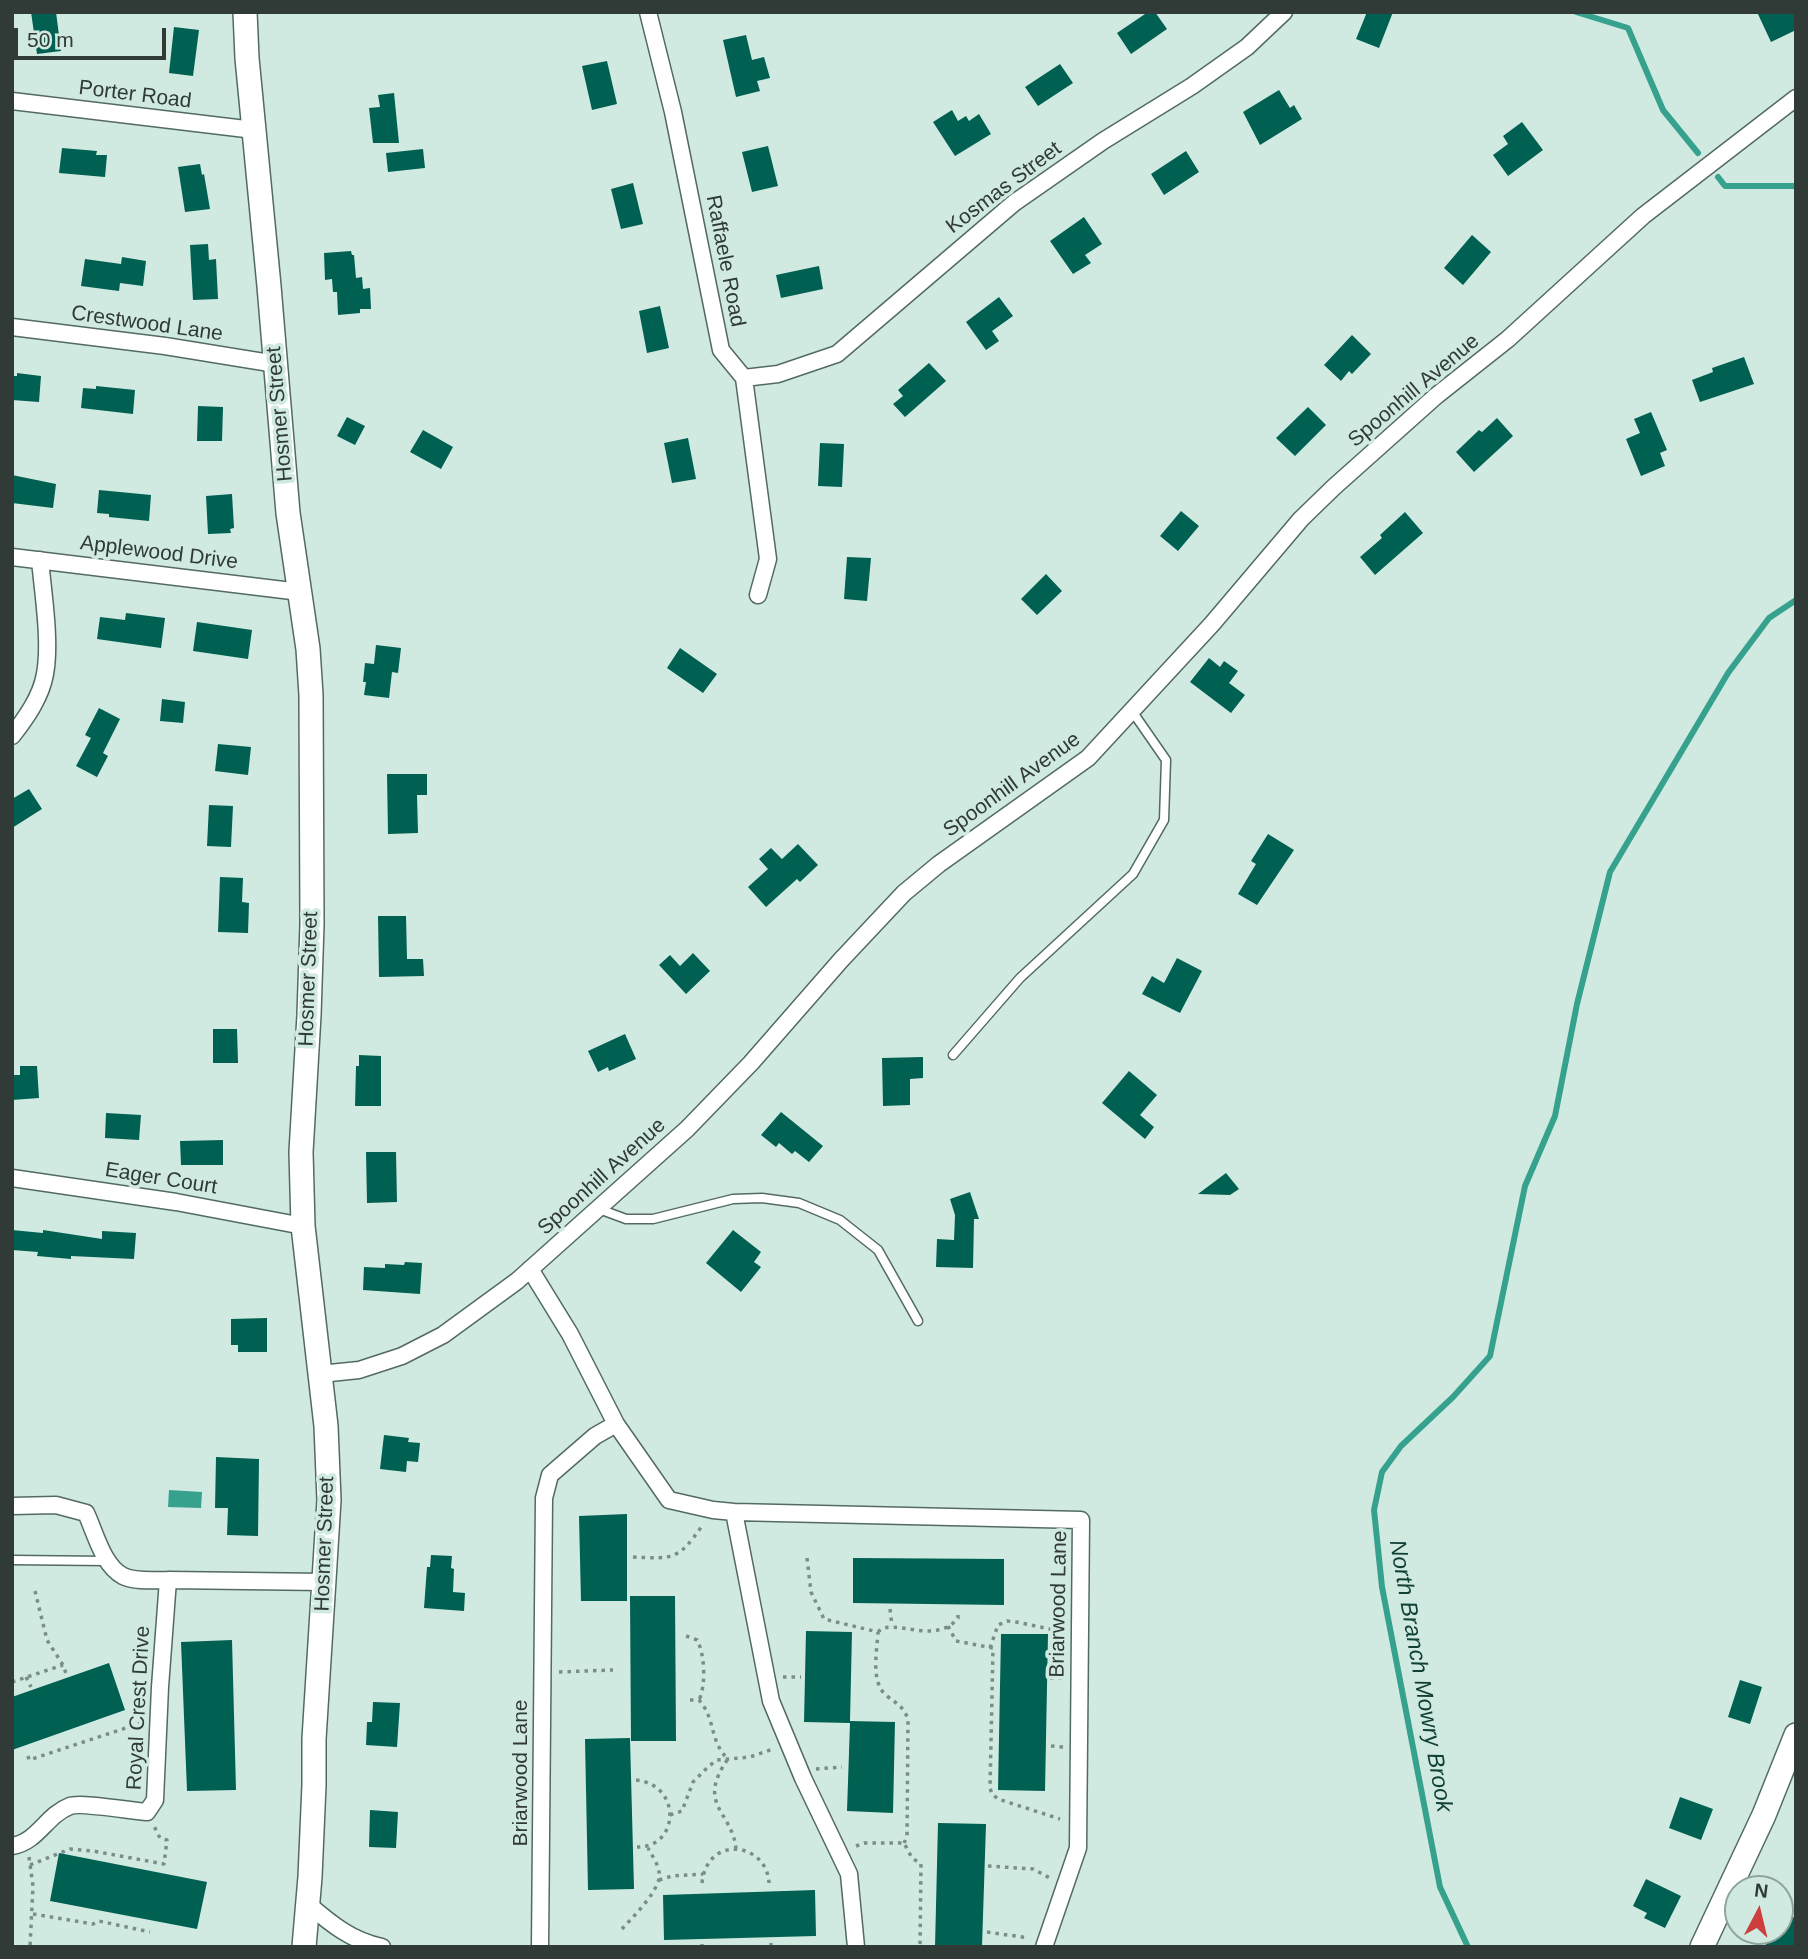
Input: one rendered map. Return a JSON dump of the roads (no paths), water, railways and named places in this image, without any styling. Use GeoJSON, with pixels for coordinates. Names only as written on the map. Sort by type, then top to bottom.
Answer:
{"type":"FeatureCollection","features":[{"type":"Feature","properties":{"kind":"street","name":"Hosmer Street"},"geometry":{"type":"LineString","coordinates":[[245,12],[288,513],[309,660],[313,832],[309,1015],[301,1152],[303,1226],[329,1474],[304,1947]]}},
{"type":"Feature","properties":{"kind":"street","name":"Raffaele Road"},"geometry":{"type":"LineString","coordinates":[[648,12],[673,112],[721,350],[744,378]]}},
{"type":"Feature","properties":{"kind":"street","name":"Kosmas Street"},"geometry":{"type":"LineString","coordinates":[[744,378],[778,374],[837,354],[1014,203],[1103,141],[1192,86],[1247,47],[1284,12]]}},
{"type":"Feature","properties":{"kind":"street","name":"Spoonhill Avenue"},"geometry":{"type":"LineString","coordinates":[[320,1374],[359,1370],[412,1351],[481,1310],[530,1269],[654,1160],[719,1096],[904,893],[939,864],[1088,758],[1212,624],[1270,553],[1334,487],[1436,396],[1516,332],[1617,239],[1706,166],[1796,98]]}},
{"type":"Feature","properties":{"kind":"street","name":"Porter Road"},"geometry":{"type":"LineString","coordinates":[[12,101],[254,130]]}},
{"type":"Feature","properties":{"kind":"street","name":"Crestwood Lane"},"geometry":{"type":"LineString","coordinates":[[12,327],[276,363]]}},
{"type":"Feature","properties":{"kind":"street"},"geometry":{"type":"LineString","coordinates":[[744,378],[768,559],[758,595]]}},
{"type":"Feature","properties":{"kind":"street","name":"Applewood Drive"},"geometry":{"type":"LineString","coordinates":[[12,557],[300,592]]}},
{"type":"Feature","properties":{"kind":"street"},"geometry":{"type":"LineString","coordinates":[[12,736],[30,713],[45,675],[46,618],[40,560]]}},
{"type":"Feature","properties":{"kind":"street","name":"Eager Court"},"geometry":{"type":"LineString","coordinates":[[12,1178],[176,1202],[303,1226]]}},
{"type":"Feature","properties":{"kind":"street","name":"Briarwood Lane"},"geometry":{"type":"LineString","coordinates":[[530,1269],[570,1335],[616,1424],[668,1500],[713,1510],[1081,1520],[1078,1848],[1044,1947]]}},
{"type":"Feature","properties":{"kind":"street","name":"Briarwood Lane"},"geometry":{"type":"LineString","coordinates":[[540,1947],[544,1498],[550,1475],[595,1436],[616,1424]]}},
{"type":"Feature","properties":{"kind":"street"},"geometry":{"type":"LineString","coordinates":[[12,1506],[56,1505],[86,1513],[108,1561],[123,1576],[150,1580],[324,1582]]}},
{"type":"Feature","properties":{"kind":"street"},"geometry":{"type":"LineString","coordinates":[[734,1511],[771,1701],[803,1778],[849,1874],[856,1947]]}},
{"type":"Feature","properties":{"kind":"street","name":"Royal Crest Drive"},"geometry":{"type":"LineString","coordinates":[[19,1844],[33,1838],[52,1815],[73,1804],[147,1812],[155,1800],[168,1580]]}},
{"type":"Feature","properties":{"kind":"street"},"geometry":{"type":"LineString","coordinates":[[1702,1947],[1764,1815],[1796,1735]]}},
{"type":"Feature","properties":{"kind":"street"},"geometry":{"type":"LineString","coordinates":[[308,1903],[334,1926],[362,1943],[382,1947]]}},
{"type":"Feature","properties":{"kind":"lane"},"geometry":{"type":"LineString","coordinates":[[953,1055],[1020,978],[1133,874],[1164,820],[1166,760],[1132,711]]}},
{"type":"Feature","properties":{"kind":"lane"},"geometry":{"type":"LineString","coordinates":[[598,1209],[626,1219],[653,1219],[733,1199],[762,1198],[799,1203],[840,1220],[878,1250],[918,1321]]}},
{"type":"Feature","properties":{"kind":"lane"},"geometry":{"type":"LineString","coordinates":[[12,1560],[108,1561]]}},
{"type":"Feature","properties":{"kind":"waterway","name":"North Branch Mowry Brook"},"geometry":{"type":"LineString","coordinates":[[1576,12],[1628,28],[1663,110],[1698,153]]}},
{"type":"Feature","properties":{"kind":"waterway","name":"North Branch Mowry Brook"},"geometry":{"type":"LineString","coordinates":[[1718,177],[1725,186],[1796,186]]}},
{"type":"Feature","properties":{"kind":"waterway","name":"North Branch Mowry Brook"},"geometry":{"type":"LineString","coordinates":[[1468,1947],[1440,1887],[1382,1587],[1374,1510],[1382,1472],[1401,1446],[1453,1397],[1490,1356],[1525,1186],[1555,1116],[1577,1004],[1610,872],[1728,673],[1769,618],[1796,600]]}}]}
